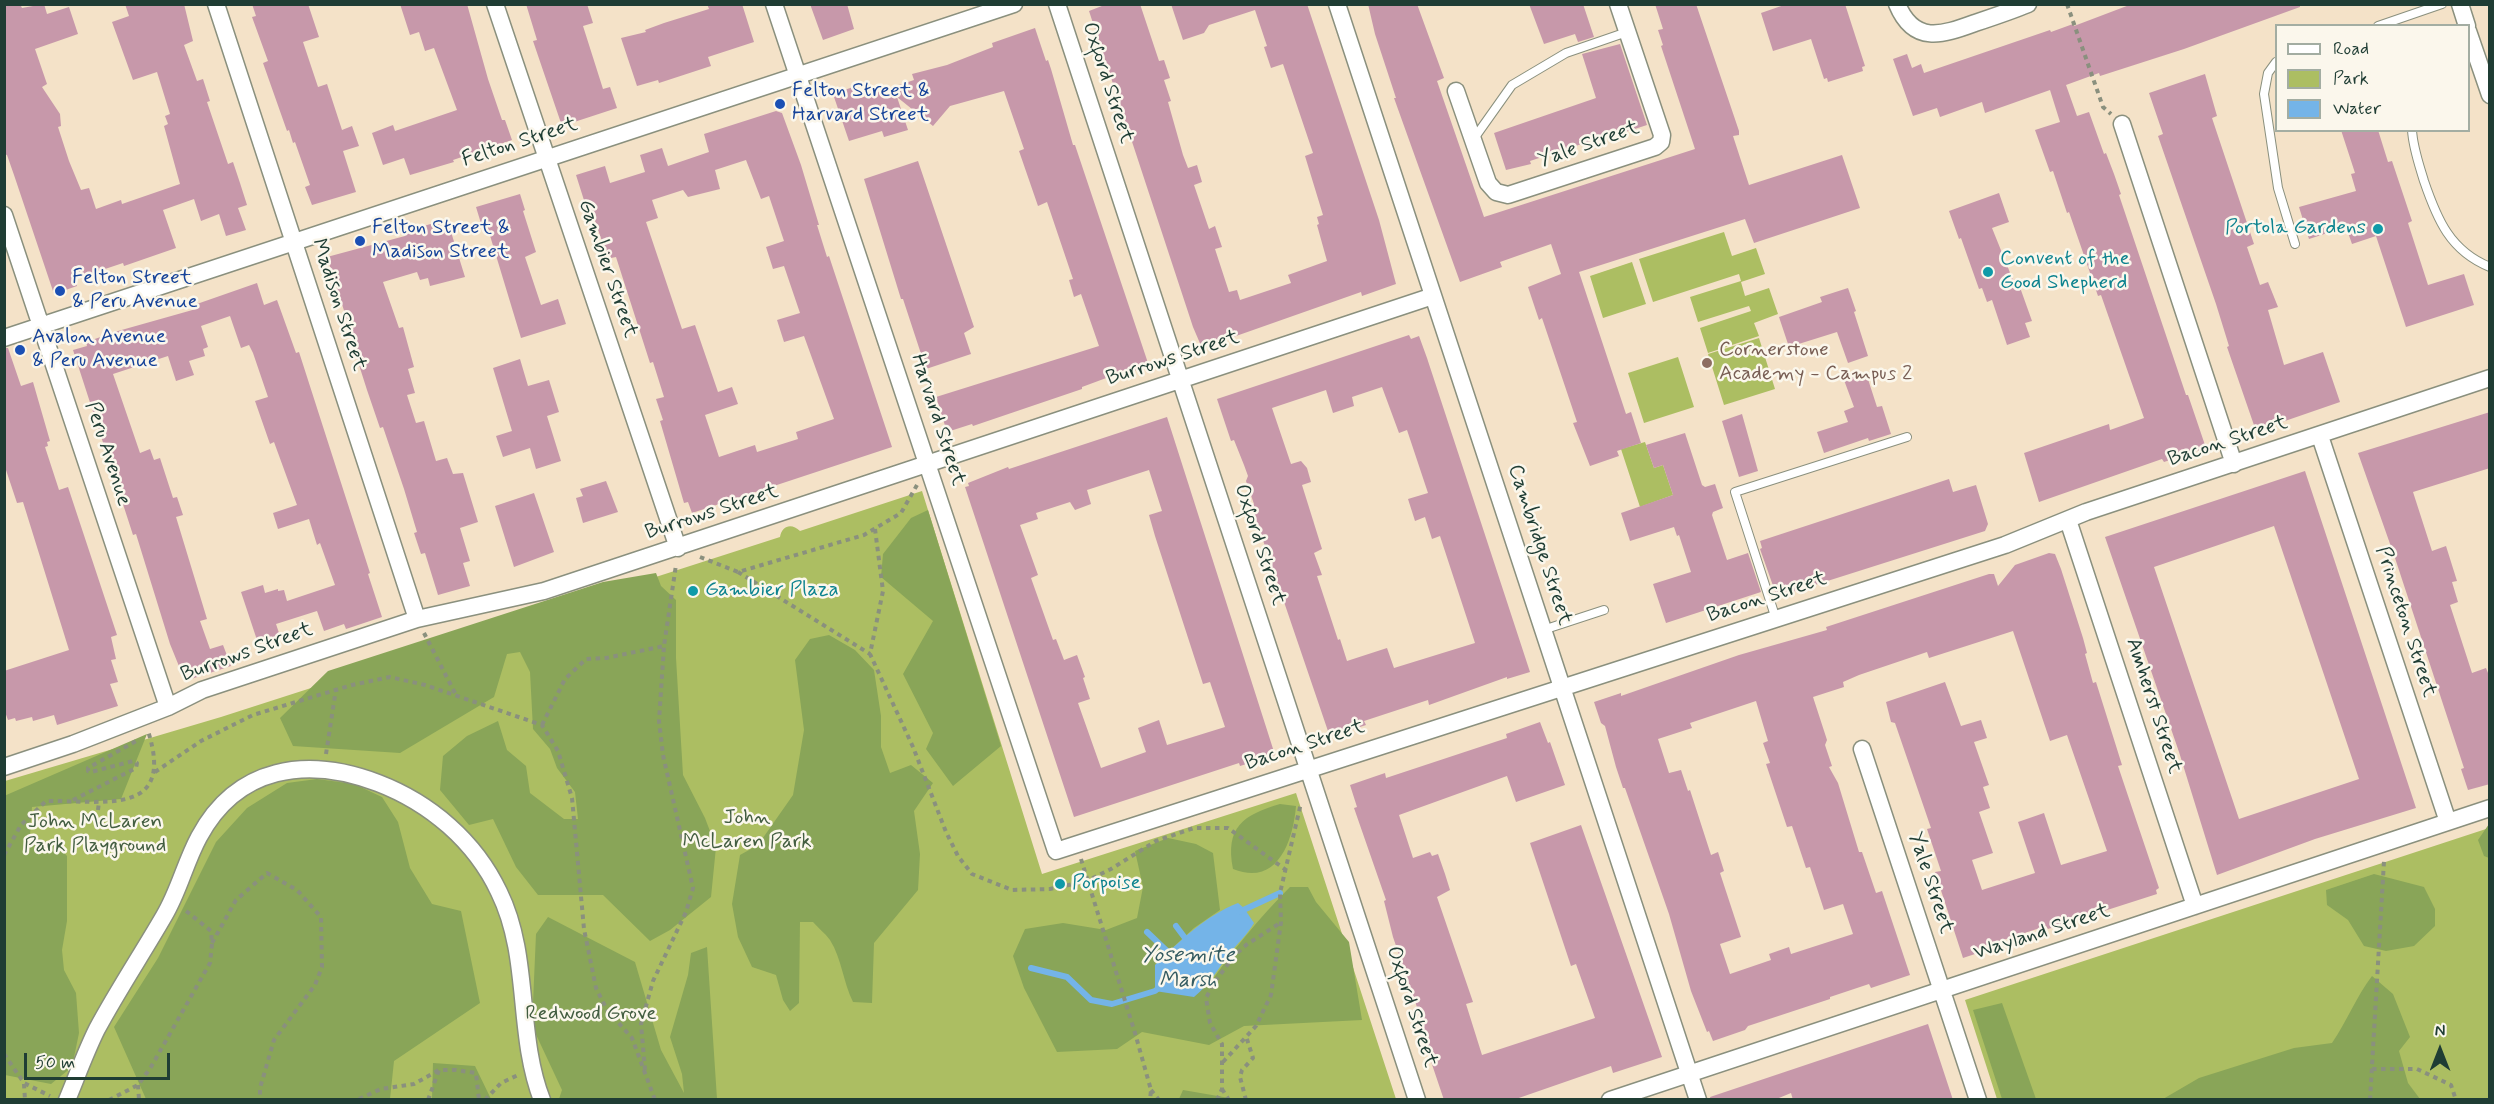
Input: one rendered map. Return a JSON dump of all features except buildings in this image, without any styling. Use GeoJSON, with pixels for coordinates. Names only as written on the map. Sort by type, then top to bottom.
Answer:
{"type":"FeatureCollection","features":[{"type":"Feature","properties":{"kind":"street","name":"Madison Street"},"geometry":{"type":"LineString","coordinates":[[216,4],[417,619]]}},
{"type":"Feature","properties":{"kind":"street","name":"Gambier Street"},"geometry":{"type":"LineString","coordinates":[[495,4],[545,159],[678,548]]}},
{"type":"Feature","properties":{"kind":"street","name":"Harvard Street"},"geometry":{"type":"LineString","coordinates":[[774,4],[1056,851]]}},
{"type":"Feature","properties":{"kind":"street","name":"Felton Street"},"geometry":{"type":"LineString","coordinates":[[4,338],[1014,4]]}},
{"type":"Feature","properties":{"kind":"street","name":"Oxford Street"},"geometry":{"type":"LineString","coordinates":[[1057,4],[1418,1100]]}},
{"type":"Feature","properties":{"kind":"street","name":"Cambridge Street"},"geometry":{"type":"LineString","coordinates":[[1337,4],[1698,1100]]}},
{"type":"Feature","properties":{"kind":"street","name":"Yale Street"},"geometry":{"type":"LineString","coordinates":[[1456,91],[1488,183],[1496,192],[1508,195],[1655,147],[1661,142],[1662,135],[1618,4]]}},
{"type":"Feature","properties":{"kind":"street"},"geometry":{"type":"LineString","coordinates":[[1897,4],[1902,15],[1916,30],[1934,34],[1944,33],[2028,4]]}},
{"type":"Feature","properties":{"kind":"street"},"geometry":{"type":"LineString","coordinates":[[2460,4],[2466,24]]}},
{"type":"Feature","properties":{"kind":"street"},"geometry":{"type":"LineString","coordinates":[[2470,39],[2490,95]]}},
{"type":"Feature","properties":{"kind":"street"},"geometry":{"type":"LineString","coordinates":[[2122,124],[2234,464]]}},
{"type":"Feature","properties":{"kind":"street","name":"Peru Avenue"},"geometry":{"type":"LineString","coordinates":[[4,215],[168,707]]}},
{"type":"Feature","properties":{"kind":"street","name":"Burrows Street"},"geometry":{"type":"LineString","coordinates":[[4,767],[73,744],[168,707],[202,690],[417,619],[544,591],[1433,296]]}},
{"type":"Feature","properties":{"kind":"street","name":"Bacon Street"},"geometry":{"type":"LineString","coordinates":[[1056,851],[2005,545],[2086,512],[2490,378]]}},
{"type":"Feature","properties":{"kind":"street","name":"Princeton Street"},"geometry":{"type":"LineString","coordinates":[[2320,436],[2448,822]]}},
{"type":"Feature","properties":{"kind":"street","name":"Amherst Street"},"geometry":{"type":"LineString","coordinates":[[2068,520],[2195,906]]}},
{"type":"Feature","properties":{"kind":"street","name":"Yale Street"},"geometry":{"type":"LineString","coordinates":[[1862,749],[1978,1100]]}},
{"type":"Feature","properties":{"kind":"street"},"geometry":{"type":"LineString","coordinates":[[67,1100],[96,1031],[172,900],[186,861],[215,812],[236,790],[260,777],[290,770],[323,769],[358,776],[395,790],[431,811],[462,838],[483,864],[500,893],[511,922],[519,957],[529,1051],[542,1100]]}},
{"type":"Feature","properties":{"kind":"street","name":"Wayland Street"},"geometry":{"type":"LineString","coordinates":[[1610,1100],[2490,808]]}},
{"type":"Feature","properties":{"kind":"lane"},"geometry":{"type":"LineString","coordinates":[[2384,24],[2442,4]]}},
{"type":"Feature","properties":{"kind":"lane"},"geometry":{"type":"LineString","coordinates":[[1473,141],[1512,86],[1566,53],[1627,32]]}},
{"type":"Feature","properties":{"kind":"lane"},"geometry":{"type":"LineString","coordinates":[[2275,64],[2268,73],[2264,93],[2278,188],[2295,244]]}},
{"type":"Feature","properties":{"kind":"lane"},"geometry":{"type":"LineString","coordinates":[[2412,132],[2415,154],[2442,227],[2462,251],[2490,267]]}},
{"type":"Feature","properties":{"kind":"lane"},"geometry":{"type":"LineString","coordinates":[[1776,619],[1735,492],[1906,437]]}},
{"type":"Feature","properties":{"kind":"lane"},"geometry":{"type":"LineString","coordinates":[[1543,630],[1604,610]]}},
{"type":"Feature","properties":{"kind":"path"},"geometry":{"type":"LineString","coordinates":[[2067,4],[2103,107],[2122,124]]}},
{"type":"Feature","properties":{"kind":"path"},"geometry":{"type":"LineString","coordinates":[[738,572],[864,535],[875,529],[901,513],[928,464]]}},
{"type":"Feature","properties":{"kind":"path"},"geometry":{"type":"LineString","coordinates":[[870,654],[883,591],[875,529]]}},
{"type":"Feature","properties":{"kind":"path"},"geometry":{"type":"LineString","coordinates":[[646,1077],[641,1024],[652,981],[686,912],[693,888],[663,755],[659,721],[664,646],[678,548],[738,572],[801,609],[870,654],[913,747],[946,832],[958,856],[972,874],[1012,890],[1050,889],[1087,881],[1156,841],[1194,828],[1228,828],[1286,870]]}},
{"type":"Feature","properties":{"kind":"path"},"geometry":{"type":"LineString","coordinates":[[417,619],[457,697]]}},
{"type":"Feature","properties":{"kind":"path"},"geometry":{"type":"LineString","coordinates":[[542,725],[565,679],[585,659],[606,658],[664,646]]}},
{"type":"Feature","properties":{"kind":"path"},"geometry":{"type":"LineString","coordinates":[[155,771],[201,741],[253,715],[336,689],[390,677],[425,685],[542,725],[558,752],[572,798],[584,929],[596,988],[607,1010],[632,1038],[654,1100]]}},
{"type":"Feature","properties":{"kind":"path"},"geometry":{"type":"LineString","coordinates":[[326,759],[336,689]]}},
{"type":"Feature","properties":{"kind":"path"},"geometry":{"type":"LineString","coordinates":[[4,855],[21,825],[46,801],[99,802],[134,798],[146,789],[155,771],[154,751],[143,715]]}},
{"type":"Feature","properties":{"kind":"path"},"geometry":{"type":"LineString","coordinates":[[71,801],[136,768],[137,763],[133,760],[88,771],[88,768],[149,733]]}},
{"type":"Feature","properties":{"kind":"path"},"geometry":{"type":"LineString","coordinates":[[98,810],[99,802]]}},
{"type":"Feature","properties":{"kind":"path"},"geometry":{"type":"LineString","coordinates":[[1223,1062],[1256,1026],[1271,995],[1281,922],[1280,893],[1301,802]]}},
{"type":"Feature","properties":{"kind":"path"},"geometry":{"type":"LineString","coordinates":[[1077,844],[1135,1033],[1151,1090],[1150,1100]]}},
{"type":"Feature","properties":{"kind":"path"},"geometry":{"type":"LineString","coordinates":[[2370,1100],[2385,865],[2382,844]]}},
{"type":"Feature","properties":{"kind":"path"},"geometry":{"type":"LineString","coordinates":[[212,944],[236,900],[267,873],[297,890],[321,917],[322,967],[315,985],[274,1040],[260,1088],[260,1100]]}},
{"type":"Feature","properties":{"kind":"path"},"geometry":{"type":"LineString","coordinates":[[109,1100],[138,1085],[151,1067],[210,963],[211,931],[172,900]]}},
{"type":"Feature","properties":{"kind":"path"},"geometry":{"type":"LineString","coordinates":[[1217,1100],[1222,1089],[1222,1044],[1210,1023],[1206,998],[1234,956],[1246,945],[1281,922]]}},
{"type":"Feature","properties":{"kind":"path"},"geometry":{"type":"LineString","coordinates":[[1246,1036],[1253,1058],[1242,1070],[1240,1077],[1246,1100]]}},
{"type":"Feature","properties":{"kind":"path"},"geometry":{"type":"LineString","coordinates":[[4,1054],[24,1083],[26,1100]]}},
{"type":"Feature","properties":{"kind":"path"},"geometry":{"type":"LineString","coordinates":[[2372,1069],[2416,1069],[2451,1085],[2456,1100]]}},
{"type":"Feature","properties":{"kind":"path"},"geometry":{"type":"LineString","coordinates":[[359,1099],[381,1089],[414,1084],[439,1070],[456,1070],[476,1073],[479,1100]]}},
{"type":"Feature","properties":{"kind":"path"},"geometry":{"type":"LineString","coordinates":[[428,1100],[439,1070]]}},
{"type":"Feature","properties":{"kind":"path"},"geometry":{"type":"LineString","coordinates":[[24,1083],[60,1100]]}},
{"type":"Feature","properties":{"kind":"path"},"geometry":{"type":"LineString","coordinates":[[138,1085],[139,1100]]}},
{"type":"Feature","properties":{"kind":"path"},"geometry":{"type":"LineString","coordinates":[[1222,1089],[1229,1100]]}},
{"type":"Feature","properties":{"kind":"path"},"geometry":{"type":"LineString","coordinates":[[1151,1090],[1159,1100]]}},
{"type":"Feature","properties":{"kind":"green space"},"geometry":{"type":"Polygon","coordinates":[[[1724,232],[1732,256],[1756,248],[1765,274],[1741,282],[1745,296],[1769,288],[1778,314],[1754,323],[1759,336],[1708,353],[1700,328],[1751,311],[1749,306],[1698,322],[1690,297],[1741,281],[1739,274],[1653,302],[1639,259],[1724,232]]]}},
{"type":"Feature","properties":{"kind":"green space"},"geometry":{"type":"Polygon","coordinates":[[[1632,262],[1646,304],[1603,318],[1590,276],[1632,262]]]}},
{"type":"Feature","properties":{"kind":"green space"},"geometry":{"type":"Polygon","coordinates":[[[1759,338],[1775,389],[1724,405],[1708,354],[1759,338]]]}},
{"type":"Feature","properties":{"kind":"green space"},"geometry":{"type":"Polygon","coordinates":[[[1678,357],[1694,407],[1644,423],[1628,373],[1678,357]]]}},
{"type":"Feature","properties":{"kind":"green space"},"geometry":{"type":"Polygon","coordinates":[[[1645,442],[1654,468],[1663,465],[1673,495],[1640,507],[1621,449],[1645,442]]]}},
{"type":"Feature","properties":{"kind":"green space","name":"John McLaren Park"},"geometry":{"type":"Polygon","coordinates":[[[922,491],[1042,874],[1296,793],[1396,1099],[5,1100],[5,781],[221,717],[780,537],[788,526],[800,531],[922,491]]]}},
{"type":"Feature","properties":{"kind":"green space"},"geometry":{"type":"Polygon","coordinates":[[[928,510],[1001,746],[953,786],[926,749],[933,733],[903,674],[933,621],[881,577],[883,554],[911,518],[928,510]]]}},
{"type":"Feature","properties":{"kind":"green space"},"geometry":{"type":"Polygon","coordinates":[[[656,573],[661,586],[676,600],[676,658],[683,775],[705,818],[716,847],[711,897],[670,930],[650,941],[603,895],[538,895],[516,867],[493,819],[469,825],[440,790],[443,756],[467,736],[498,721],[507,750],[526,766],[530,793],[564,819],[578,819],[575,792],[557,768],[550,749],[533,729],[530,672],[520,652],[507,654],[494,697],[400,753],[293,746],[280,718],[328,671],[603,582],[656,573]]]}},
{"type":"Feature","properties":{"kind":"green space"},"geometry":{"type":"Polygon","coordinates":[[[829,635],[855,650],[874,670],[881,716],[881,747],[890,773],[911,765],[933,783],[914,811],[920,854],[918,890],[874,943],[872,1003],[853,1002],[830,940],[813,922],[800,922],[799,1003],[790,1011],[783,1000],[776,975],[752,967],[738,937],[732,904],[740,855],[758,845],[793,795],[804,730],[795,660],[810,639],[829,635]]]}},
{"type":"Feature","properties":{"kind":"green space"},"geometry":{"type":"Polygon","coordinates":[[[147,734],[121,799],[32,807],[30,835],[59,847],[67,856],[67,921],[62,950],[64,970],[76,993],[79,1033],[72,1067],[51,1084],[5,1075],[4,796],[147,734]]]}},
{"type":"Feature","properties":{"kind":"green space"},"geometry":{"type":"Polygon","coordinates":[[[317,779],[354,784],[382,797],[398,822],[410,868],[432,904],[461,911],[480,1003],[394,1061],[390,1099],[146,1099],[114,1027],[158,958],[216,842],[247,808],[287,783],[317,779]]]}},
{"type":"Feature","properties":{"kind":"green space"},"geometry":{"type":"Polygon","coordinates":[[[1280,804],[1296,806],[1291,834],[1280,858],[1261,872],[1248,873],[1233,869],[1232,843],[1240,825],[1256,813],[1280,804]]]}},
{"type":"Feature","properties":{"kind":"green space"},"geometry":{"type":"Polygon","coordinates":[[[2489,824],[2489,858],[2484,856],[2478,840],[2489,824]]]}},
{"type":"Feature","properties":{"kind":"green space"},"geometry":{"type":"Polygon","coordinates":[[[2489,828],[2489,1099],[1997,1099],[1965,1000],[2489,828]]]}},
{"type":"Feature","properties":{"kind":"green space"},"geometry":{"type":"Polygon","coordinates":[[[1168,838],[1196,844],[1213,853],[1220,910],[1194,928],[1155,964],[1208,986],[1247,935],[1290,887],[1308,887],[1316,902],[1349,942],[1362,1020],[1244,1026],[1209,1045],[1142,1032],[1117,1049],[1057,1052],[1024,988],[1013,956],[1025,929],[1063,923],[1106,930],[1137,918],[1143,887],[1135,851],[1168,838]]]}},
{"type":"Feature","properties":{"kind":"green space"},"geometry":{"type":"Polygon","coordinates":[[[2374,874],[2424,887],[2435,909],[2435,926],[2414,946],[2386,951],[2364,946],[2348,920],[2327,905],[2326,890],[2374,874]]]}},
{"type":"Feature","properties":{"kind":"green space","name":"Redwood Grove"},"geometry":{"type":"Polygon","coordinates":[[[548,917],[635,962],[661,1050],[684,1093],[682,1074],[670,1037],[688,975],[691,953],[707,947],[717,1099],[559,1099],[562,1090],[532,1026],[536,934],[548,917]]]}},
{"type":"Feature","properties":{"kind":"green space"},"geometry":{"type":"Polygon","coordinates":[[[2372,976],[2393,994],[2410,1037],[2399,1051],[2408,1083],[2420,1099],[2163,1099],[2199,1078],[2294,1048],[2332,1043],[2372,976]]]}},
{"type":"Feature","properties":{"kind":"green space"},"geometry":{"type":"Polygon","coordinates":[[[2002,1003],[2036,1099],[2002,1099],[1973,1010],[2002,1003]]]}},
{"type":"Feature","properties":{"kind":"green space"},"geometry":{"type":"Polygon","coordinates":[[[433,1063],[475,1066],[491,1099],[432,1099],[433,1063]]]}},
{"type":"Feature","properties":{"kind":"green space"},"geometry":{"type":"Polygon","coordinates":[[[1183,1090],[1235,1099],[1179,1099],[1183,1090]]]}},
{"type":"Feature","properties":{"kind":"water","name":"Yosemite Marsh"},"geometry":{"type":"Polygon","coordinates":[[[1238,903],[1254,923],[1205,987],[1194,997],[1155,991],[1155,965],[1204,922],[1238,903]]]}},
{"type":"Feature","properties":{"kind":"waterway"},"geometry":{"type":"LineString","coordinates":[[1239,912],[1280,893]]}},
{"type":"Feature","properties":{"kind":"waterway"},"geometry":{"type":"LineString","coordinates":[[1176,926],[1188,942]]}},
{"type":"Feature","properties":{"kind":"waterway"},"geometry":{"type":"LineString","coordinates":[[1147,932],[1168,952],[1174,953]]}},
{"type":"Feature","properties":{"kind":"waterway"},"geometry":{"type":"LineString","coordinates":[[1031,968],[1067,977],[1091,1000],[1112,1004],[1155,991],[1160,987]]}},
{"type":"Feature","properties":{"kind":"place","name":"Felton Street & Harvard Street"},"geometry":{"type":"Point","coordinates":[780,104]}},
{"type":"Feature","properties":{"kind":"place","name":"Portola Gardens"},"geometry":{"type":"Point","coordinates":[2378,229]}},
{"type":"Feature","properties":{"kind":"place","name":"Felton Street & Madison Street"},"geometry":{"type":"Point","coordinates":[360,241]}},
{"type":"Feature","properties":{"kind":"place","name":"Convent of the Good Shepherd"},"geometry":{"type":"Point","coordinates":[1988,272]}},
{"type":"Feature","properties":{"kind":"place","name":"Felton Street & Peru Avenue"},"geometry":{"type":"Point","coordinates":[60,291]}},
{"type":"Feature","properties":{"kind":"place","name":"Avalon Avenue & Peru Avenue"},"geometry":{"type":"Point","coordinates":[20,350]}},
{"type":"Feature","properties":{"kind":"place","name":"Cornerstone Academy - Campus 2"},"geometry":{"type":"Point","coordinates":[1707,363]}},
{"type":"Feature","properties":{"kind":"place","name":"Gambier Plaza"},"geometry":{"type":"Point","coordinates":[693,591]}},
{"type":"Feature","properties":{"kind":"place","name":"Porpoise"},"geometry":{"type":"Point","coordinates":[1060,884]}},
{"type":"Feature","properties":{"kind":"park label","name":"John McLaren Park Playground"},"geometry":{"type":"Point","coordinates":[95,835]}}]}
